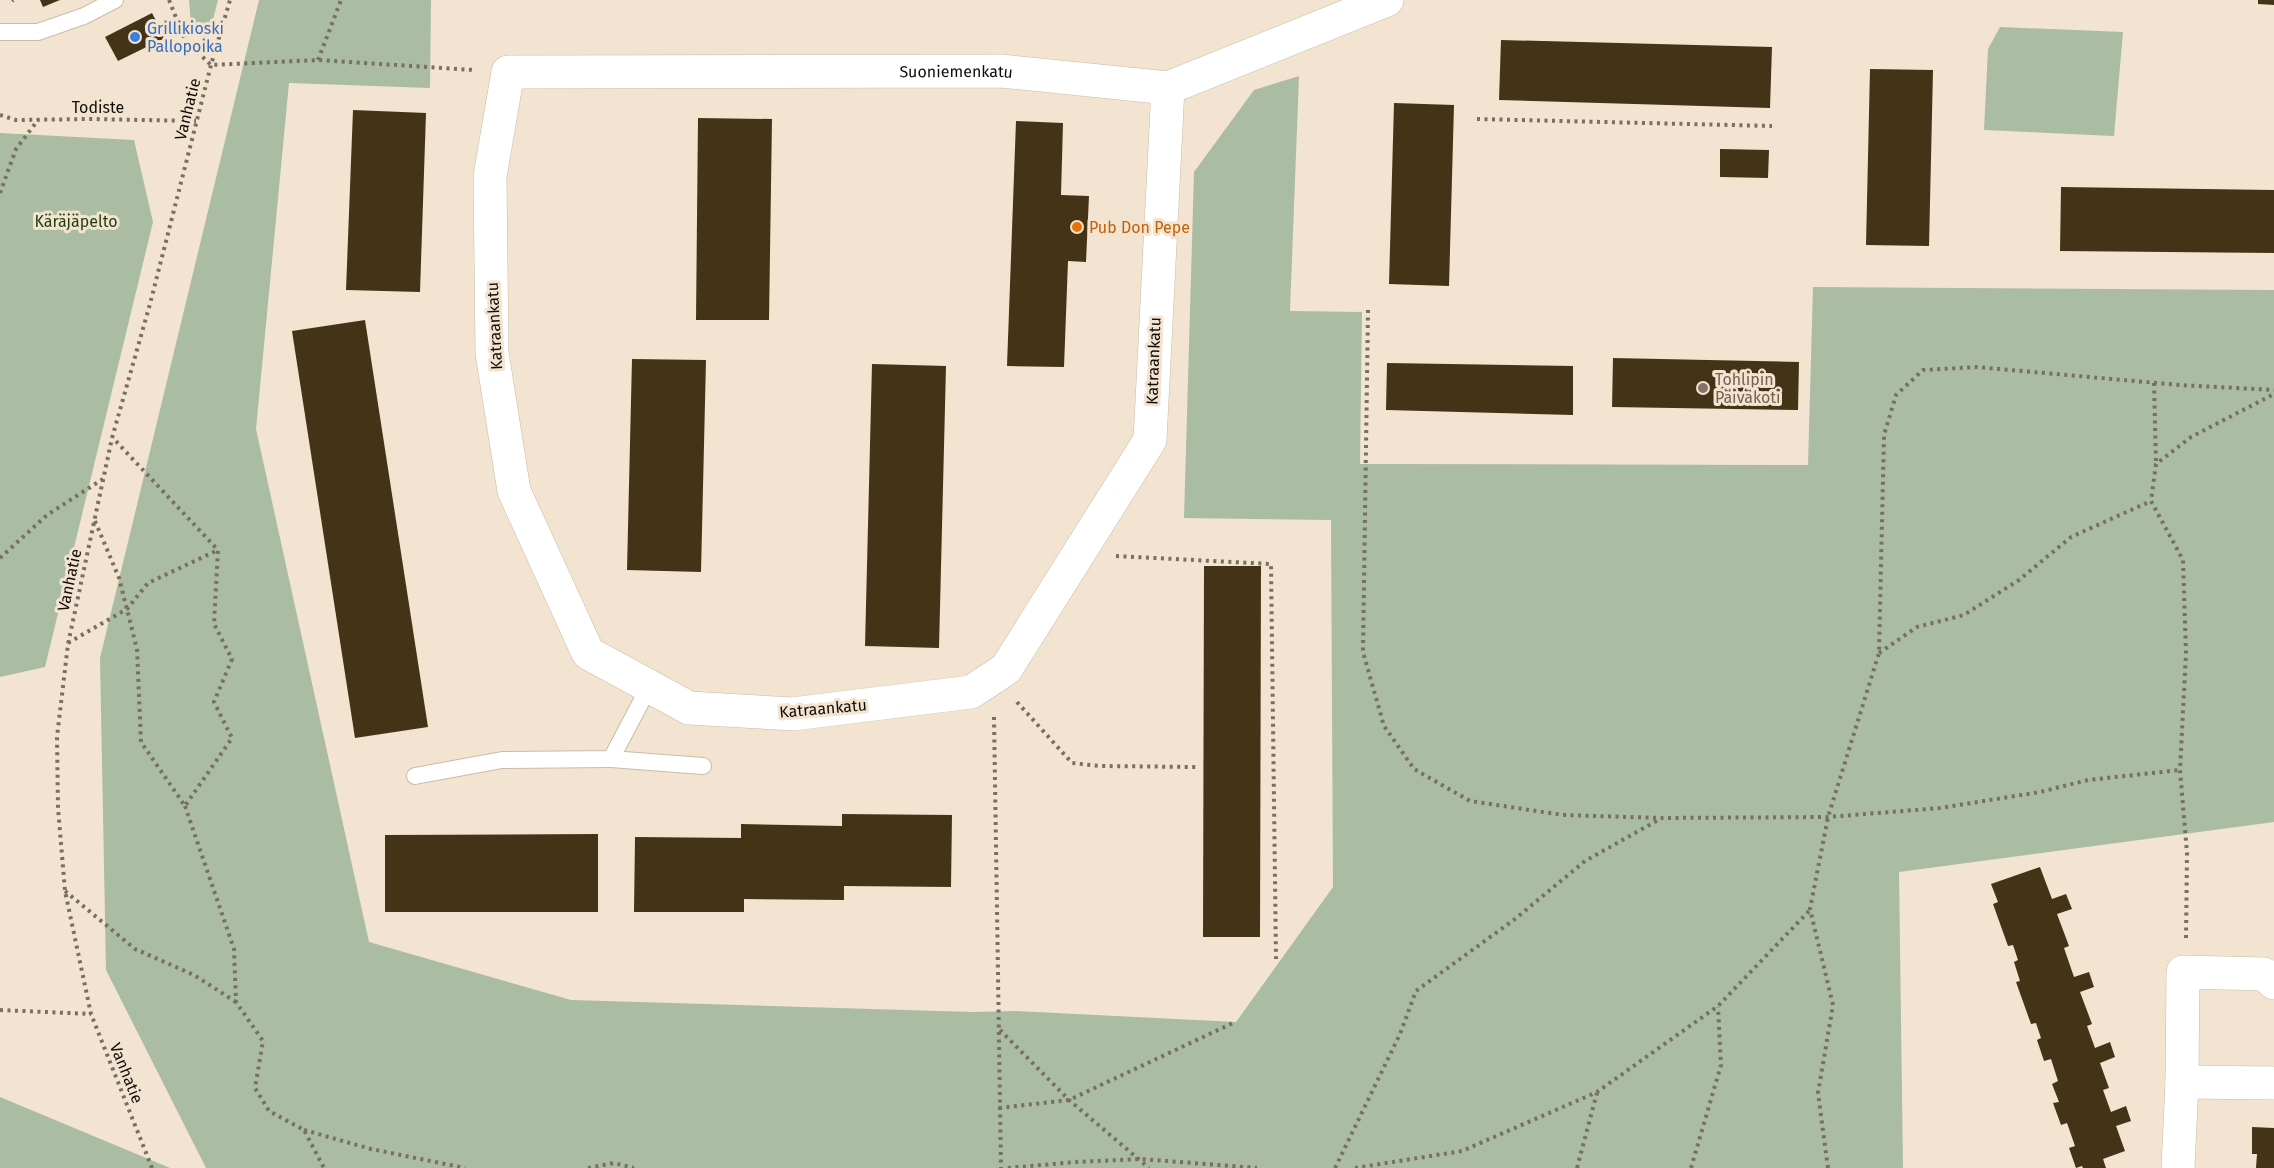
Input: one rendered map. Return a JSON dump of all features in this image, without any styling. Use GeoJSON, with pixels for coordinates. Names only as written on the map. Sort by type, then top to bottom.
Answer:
{"type":"FeatureCollection","features":[{"type":"Feature","properties":{"kind":"street","name":"Suoniemenkatu"},"geometry":{"type":"LineString","coordinates":[[508,72],[1000,72],[1168,88],[1387,0]]}},
{"type":"Feature","properties":{"kind":"street","name":"Katraankatu"},"geometry":{"type":"LineString","coordinates":[[508,72],[490,176],[492,353],[514,491],[588,653],[689,708],[792,714],[983,684],[1006,669],[1150,440],[1168,88]]}},
{"type":"Feature","properties":{"kind":"street"},"geometry":{"type":"LineString","coordinates":[[2178,1168],[2182,1082],[2183,972],[2264,974],[2274,983]]}},
{"type":"Feature","properties":{"kind":"street"},"geometry":{"type":"LineString","coordinates":[[2182,1082],[2274,1083]]}},
{"type":"Feature","properties":{"kind":"lane"},"geometry":{"type":"LineString","coordinates":[[0,32],[38,32],[84,16],[115,0]]}},
{"type":"Feature","properties":{"kind":"lane"},"geometry":{"type":"LineString","coordinates":[[611,759],[649,687]]}},
{"type":"Feature","properties":{"kind":"lane"},"geometry":{"type":"LineString","coordinates":[[415,776],[502,760],[611,759],[703,766]]}},
{"type":"Feature","properties":{"kind":"path"},"geometry":{"type":"LineString","coordinates":[[169,0],[185,39],[211,65],[318,60],[508,72]]}},
{"type":"Feature","properties":{"kind":"path","name":"Vanhatie"},"geometry":{"type":"LineString","coordinates":[[152,1168],[91,1014],[65,891],[58,808],[57,737],[68,644],[112,438],[150,304],[211,65],[230,0]]}},
{"type":"Feature","properties":{"kind":"path"},"geometry":{"type":"LineString","coordinates":[[318,60],[341,0]]}},
{"type":"Feature","properties":{"kind":"path","name":"Todiste"},"geometry":{"type":"LineString","coordinates":[[0,115],[16,120],[197,121]]}},
{"type":"Feature","properties":{"kind":"path"},"geometry":{"type":"LineString","coordinates":[[1477,119],[1772,126]]}},
{"type":"Feature","properties":{"kind":"path"},"geometry":{"type":"LineString","coordinates":[[0,193],[16,149],[39,120]]}},
{"type":"Feature","properties":{"kind":"path"},"geometry":{"type":"LineString","coordinates":[[1368,310],[1363,652],[1384,726],[1414,769],[1470,801],[1563,815],[1662,818],[1828,817],[1940,808],[2040,792],[2088,780],[2180,770]]}},
{"type":"Feature","properties":{"kind":"path"},"geometry":{"type":"LineString","coordinates":[[1828,1168],[1818,1093],[1833,1005],[1810,909],[1828,817],[1879,653],[1884,435],[1896,395],[1923,370],[1977,367],[2274,392]]}},
{"type":"Feature","properties":{"kind":"path"},"geometry":{"type":"LineString","coordinates":[[2154,382],[2156,464],[2151,501],[2183,560],[2186,653],[2180,770],[2187,854],[2186,938],[2183,972]]}},
{"type":"Feature","properties":{"kind":"path"},"geometry":{"type":"LineString","coordinates":[[2156,464],[2191,437],[2274,392]]}},
{"type":"Feature","properties":{"kind":"path"},"geometry":{"type":"LineString","coordinates":[[112,438],[218,550],[214,624],[232,659],[214,702],[232,738],[185,806]]}},
{"type":"Feature","properties":{"kind":"path"},"geometry":{"type":"LineString","coordinates":[[0,558],[47,515],[103,479]]}},
{"type":"Feature","properties":{"kind":"path"},"geometry":{"type":"LineString","coordinates":[[1879,653],[1917,627],[1964,615],[2019,580],[2071,537],[2151,501]]}},
{"type":"Feature","properties":{"kind":"path"},"geometry":{"type":"LineString","coordinates":[[94,520],[119,578],[136,649],[141,742],[185,806],[234,949],[236,1002]]}},
{"type":"Feature","properties":{"kind":"path"},"geometry":{"type":"LineString","coordinates":[[1086,541],[1118,557],[1271,564],[1276,959]]}},
{"type":"Feature","properties":{"kind":"path"},"geometry":{"type":"LineString","coordinates":[[68,644],[127,609],[148,583],[218,550]]}},
{"type":"Feature","properties":{"kind":"path"},"geometry":{"type":"LineString","coordinates":[[983,684],[1072,763],[1099,766],[1196,767]]}},
{"type":"Feature","properties":{"kind":"path"},"geometry":{"type":"LineString","coordinates":[[983,684],[996,718],[1001,1168]]}},
{"type":"Feature","properties":{"kind":"path"},"geometry":{"type":"LineString","coordinates":[[1335,1168],[1400,1034],[1416,991],[1515,919],[1585,861],[1662,818]]}},
{"type":"Feature","properties":{"kind":"path"},"geometry":{"type":"LineString","coordinates":[[65,891],[135,949],[194,975],[236,1002],[263,1041],[255,1088],[269,1111],[304,1130],[371,1149],[465,1168]]}},
{"type":"Feature","properties":{"kind":"path"},"geometry":{"type":"LineString","coordinates":[[1355,1168],[1462,1151],[1597,1092],[1718,1006],[1810,909]]}},
{"type":"Feature","properties":{"kind":"path"},"geometry":{"type":"LineString","coordinates":[[1691,1168],[1721,1065],[1718,1006]]}},
{"type":"Feature","properties":{"kind":"path"},"geometry":{"type":"LineString","coordinates":[[0,1010],[91,1014]]}},
{"type":"Feature","properties":{"kind":"path"},"geometry":{"type":"LineString","coordinates":[[999,1108],[1069,1100],[1235,1022]]}},
{"type":"Feature","properties":{"kind":"path"},"geometry":{"type":"LineString","coordinates":[[999,1029],[1069,1100],[1149,1168]]}},
{"type":"Feature","properties":{"kind":"path"},"geometry":{"type":"LineString","coordinates":[[1577,1168],[1597,1092]]}},
{"type":"Feature","properties":{"kind":"path"},"geometry":{"type":"LineString","coordinates":[[304,1130],[324,1168]]}},
{"type":"Feature","properties":{"kind":"path"},"geometry":{"type":"LineString","coordinates":[[1008,1168],[1141,1159],[1257,1168]]}},
{"type":"Feature","properties":{"kind":"path"},"geometry":{"type":"LineString","coordinates":[[588,1168],[614,1163],[634,1168]]}},
{"type":"Feature","properties":{"kind":"green space"},"geometry":{"type":"Polygon","coordinates":[[[189,0],[218,0],[208,39],[192,34],[189,0]]]}},
{"type":"Feature","properties":{"kind":"green space"},"geometry":{"type":"Polygon","coordinates":[[[259,0],[431,0],[430,88],[289,83],[256,429],[369,942],[571,1000],[973,1012],[1016,1011],[1236,1022],[1333,887],[1331,520],[1184,518],[1194,172],[1254,90],[1299,76],[1290,311],[1362,312],[1360,464],[1808,465],[1813,287],[2274,290],[2274,822],[1899,872],[1903,1168],[206,1168],[106,970],[100,658],[259,0]]]}},
{"type":"Feature","properties":{"kind":"green space"},"geometry":{"type":"Polygon","coordinates":[[[2000,27],[2123,32],[2114,136],[1984,130],[1988,49],[2000,27]]]}},
{"type":"Feature","properties":{"kind":"green space","name":"Käräjäpelto"},"geometry":{"type":"Polygon","coordinates":[[[0,133],[134,140],[153,222],[45,667],[0,677],[0,133]]]}},
{"type":"Feature","properties":{"kind":"green space"},"geometry":{"type":"Polygon","coordinates":[[[0,1097],[170,1168],[0,1168],[0,1097]]]}},
{"type":"Feature","properties":{"kind":"building"},"geometry":{"type":"Polygon","coordinates":[[[40,0],[60,0],[43,7],[40,0]]]}},
{"type":"Feature","properties":{"kind":"building"},"geometry":{"type":"Polygon","coordinates":[[[2258,0],[2274,0],[2274,5],[2258,4],[2258,0]]]}},
{"type":"Feature","properties":{"kind":"building","name":"Grillikioski Pallopoika"},"geometry":{"type":"Polygon","coordinates":[[[152,13],[165,38],[118,61],[105,37],[152,13]]]}},
{"type":"Feature","properties":{"kind":"building"},"geometry":{"type":"Polygon","coordinates":[[[1501,40],[1772,47],[1770,108],[1499,100],[1501,40]]]}},
{"type":"Feature","properties":{"kind":"building"},"geometry":{"type":"Polygon","coordinates":[[[1870,69],[1933,70],[1929,246],[1866,245],[1870,69]]]}},
{"type":"Feature","properties":{"kind":"building"},"geometry":{"type":"Polygon","coordinates":[[[1394,103],[1454,105],[1449,286],[1389,284],[1394,103]]]}},
{"type":"Feature","properties":{"kind":"building"},"geometry":{"type":"Polygon","coordinates":[[[353,110],[426,113],[420,292],[346,290],[353,110]]]}},
{"type":"Feature","properties":{"kind":"building"},"geometry":{"type":"Polygon","coordinates":[[[698,118],[772,119],[769,320],[696,320],[698,118]]]}},
{"type":"Feature","properties":{"kind":"building"},"geometry":{"type":"Polygon","coordinates":[[[1016,121],[1063,123],[1061,195],[1089,196],[1086,262],[1068,261],[1064,367],[1007,366],[1016,121]]]}},
{"type":"Feature","properties":{"kind":"building"},"geometry":{"type":"Polygon","coordinates":[[[1720,149],[1769,150],[1768,178],[1720,177],[1720,149]]]}},
{"type":"Feature","properties":{"kind":"building"},"geometry":{"type":"Polygon","coordinates":[[[2061,187],[2274,190],[2274,253],[2060,251],[2061,187]]]}},
{"type":"Feature","properties":{"kind":"building"},"geometry":{"type":"Polygon","coordinates":[[[365,320],[428,727],[355,738],[292,331],[365,320]]]}},
{"type":"Feature","properties":{"kind":"building"},"geometry":{"type":"Polygon","coordinates":[[[1613,358],[1799,362],[1798,410],[1612,407],[1613,358]]]}},
{"type":"Feature","properties":{"kind":"building"},"geometry":{"type":"Polygon","coordinates":[[[632,359],[706,360],[701,572],[627,570],[632,359]]]}},
{"type":"Feature","properties":{"kind":"building"},"geometry":{"type":"Polygon","coordinates":[[[1387,363],[1573,366],[1573,415],[1386,410],[1387,363]]]}},
{"type":"Feature","properties":{"kind":"building"},"geometry":{"type":"Polygon","coordinates":[[[872,364],[946,366],[939,648],[865,646],[872,364]]]}},
{"type":"Feature","properties":{"kind":"building"},"geometry":{"type":"Polygon","coordinates":[[[1204,566],[1261,566],[1260,937],[1203,937],[1204,566]]]}},
{"type":"Feature","properties":{"kind":"building"},"geometry":{"type":"Polygon","coordinates":[[[842,814],[952,815],[951,887],[844,886],[844,900],[744,899],[744,912],[634,912],[635,837],[741,838],[741,824],[842,826],[842,814]]]}},
{"type":"Feature","properties":{"kind":"building"},"geometry":{"type":"Polygon","coordinates":[[[598,834],[598,912],[385,912],[385,835],[598,834]]]}},
{"type":"Feature","properties":{"kind":"building"},"geometry":{"type":"Polygon","coordinates":[[[2040,867],[2052,899],[2066,894],[2072,909],[2057,914],[2069,946],[2064,948],[2074,977],[2089,972],[2094,987],[2080,992],[2092,1024],[2087,1026],[2095,1048],[2110,1042],[2115,1057],[2100,1063],[2109,1088],[2103,1090],[2111,1112],[2126,1106],[2131,1121],[2116,1126],[2125,1151],[2103,1159],[2106,1168],[2083,1168],[2082,1166],[2076,1168],[2069,1148],[2075,1146],[2067,1123],[2061,1125],[2053,1103],[2059,1102],[2052,1084],[2058,1081],[2051,1059],[2044,1061],[2037,1040],[2041,1038],[2036,1023],[2031,1024],[2016,982],[2020,981],[2014,962],[2018,960],[2013,945],[2008,946],[1993,904],[1998,902],[1991,884],[2040,867]]]}},
{"type":"Feature","properties":{"kind":"building"},"geometry":{"type":"Polygon","coordinates":[[[2252,1127],[2274,1128],[2274,1168],[2256,1168],[2257,1154],[2252,1154],[2252,1127]]]}},
{"type":"Feature","properties":{"kind":"place","name":"Grillikioski Pallopoika"},"geometry":{"type":"Point","coordinates":[135,37]}},
{"type":"Feature","properties":{"kind":"place","name":"Pub Don Pepe"},"geometry":{"type":"Point","coordinates":[1077,227]}},
{"type":"Feature","properties":{"kind":"place","name":"Tohlipin Päiväkoti"},"geometry":{"type":"Point","coordinates":[1703,388]}}]}
